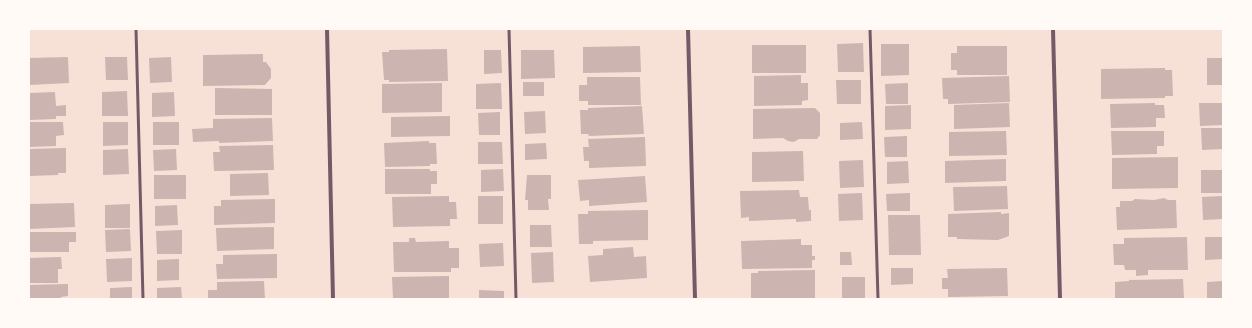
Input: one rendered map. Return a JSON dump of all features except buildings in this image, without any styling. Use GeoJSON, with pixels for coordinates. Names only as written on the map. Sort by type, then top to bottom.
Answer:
{"type":"FeatureCollection","features":[{"type":"Feature","properties":{"kind":"street"},"geometry":{"type":"LineString","coordinates":[[327,29],[333,299]]}},
{"type":"Feature","properties":{"kind":"street"},"geometry":{"type":"LineString","coordinates":[[688,29],[695,299]]}},
{"type":"Feature","properties":{"kind":"street"},"geometry":{"type":"LineString","coordinates":[[1053,29],[1060,299]]}},
{"type":"Feature","properties":{"kind":"lane"},"geometry":{"type":"LineString","coordinates":[[136,29],[143,299]]}},
{"type":"Feature","properties":{"kind":"lane"},"geometry":{"type":"LineString","coordinates":[[509,29],[516,299]]}},
{"type":"Feature","properties":{"kind":"lane"},"geometry":{"type":"LineString","coordinates":[[870,29],[878,299]]}}]}
